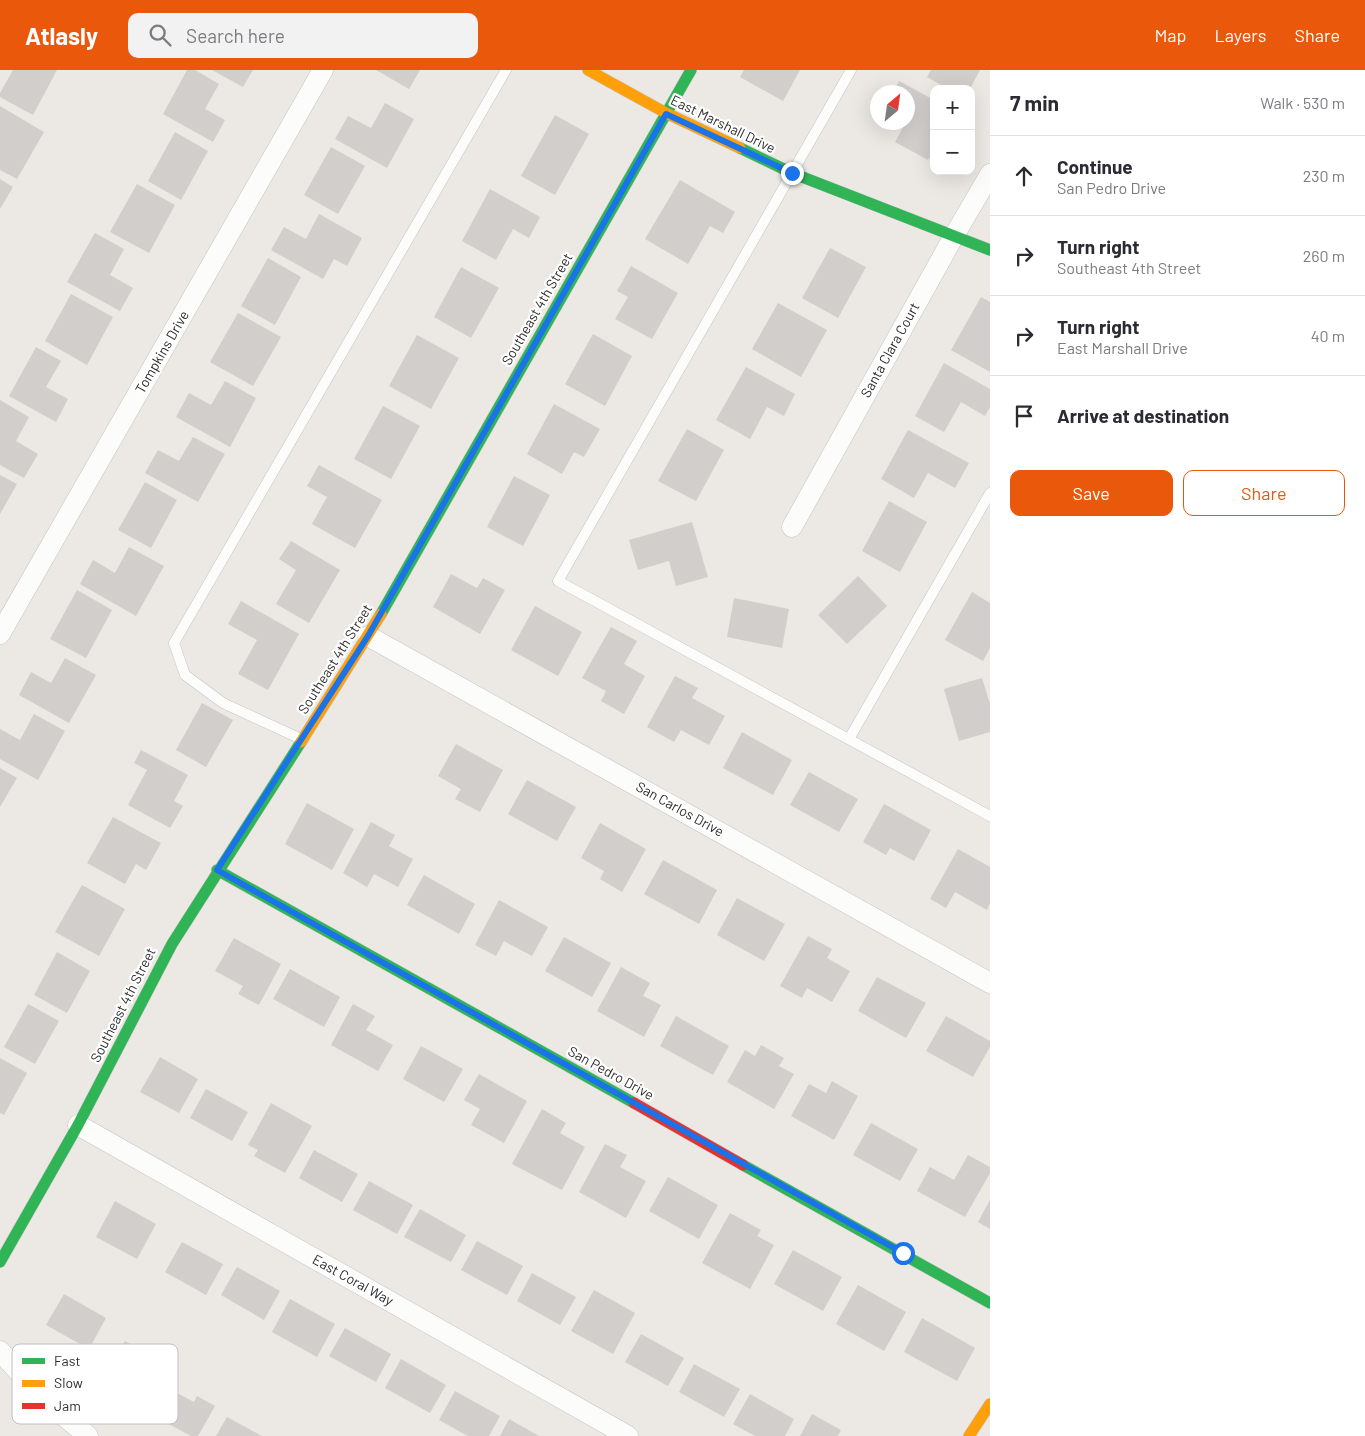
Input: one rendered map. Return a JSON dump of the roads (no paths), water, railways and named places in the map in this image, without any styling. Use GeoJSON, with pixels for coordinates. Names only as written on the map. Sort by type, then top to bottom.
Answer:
{"type":"FeatureCollection","features":[{"type":"Feature","properties":{"kind":"street","name":"Tompkins Drive"},"geometry":{"type":"LineString","coordinates":[[0,634],[323,70]]}},
{"type":"Feature","properties":{"kind":"street","name":"East Marshall Drive"},"geometry":{"type":"LineString","coordinates":[[588,70],[666,114],[792,173],[990,250]]}},
{"type":"Feature","properties":{"kind":"street","name":"Southeast 4th Street"},"geometry":{"type":"LineString","coordinates":[[0,1262],[78,1125],[172,944],[217,870],[368,636],[691,70]]}},
{"type":"Feature","properties":{"kind":"street","name":"Santa Clara Court"},"geometry":{"type":"LineString","coordinates":[[792,527],[990,174]]}},
{"type":"Feature","properties":{"kind":"street","name":"San Carlos Drive"},"geometry":{"type":"LineString","coordinates":[[368,636],[990,983]]}},
{"type":"Feature","properties":{"kind":"street","name":"San Pedro Drive"},"geometry":{"type":"LineString","coordinates":[[217,870],[990,1303]]}},
{"type":"Feature","properties":{"kind":"street","name":"East Coral Way"},"geometry":{"type":"LineString","coordinates":[[78,1125],[628,1436]]}},
{"type":"Feature","properties":{"kind":"street"},"geometry":{"type":"LineString","coordinates":[[0,1351],[12,1364]]}},
{"type":"Feature","properties":{"kind":"street"},"geometry":{"type":"LineString","coordinates":[[969,1436],[990,1404]]}},
{"type":"Feature","properties":{"kind":"street"},"geometry":{"type":"LineString","coordinates":[[73,1424],[88,1436]]}},
{"type":"Feature","properties":{"kind":"lane"},"geometry":{"type":"LineString","coordinates":[[302,739],[223,703],[185,675],[174,643],[506,70]]}},
{"type":"Feature","properties":{"kind":"lane"},"geometry":{"type":"LineString","coordinates":[[851,70],[558,581],[990,816]]}},
{"type":"Feature","properties":{"kind":"lane"},"geometry":{"type":"LineString","coordinates":[[850,739],[990,493]]}}]}
